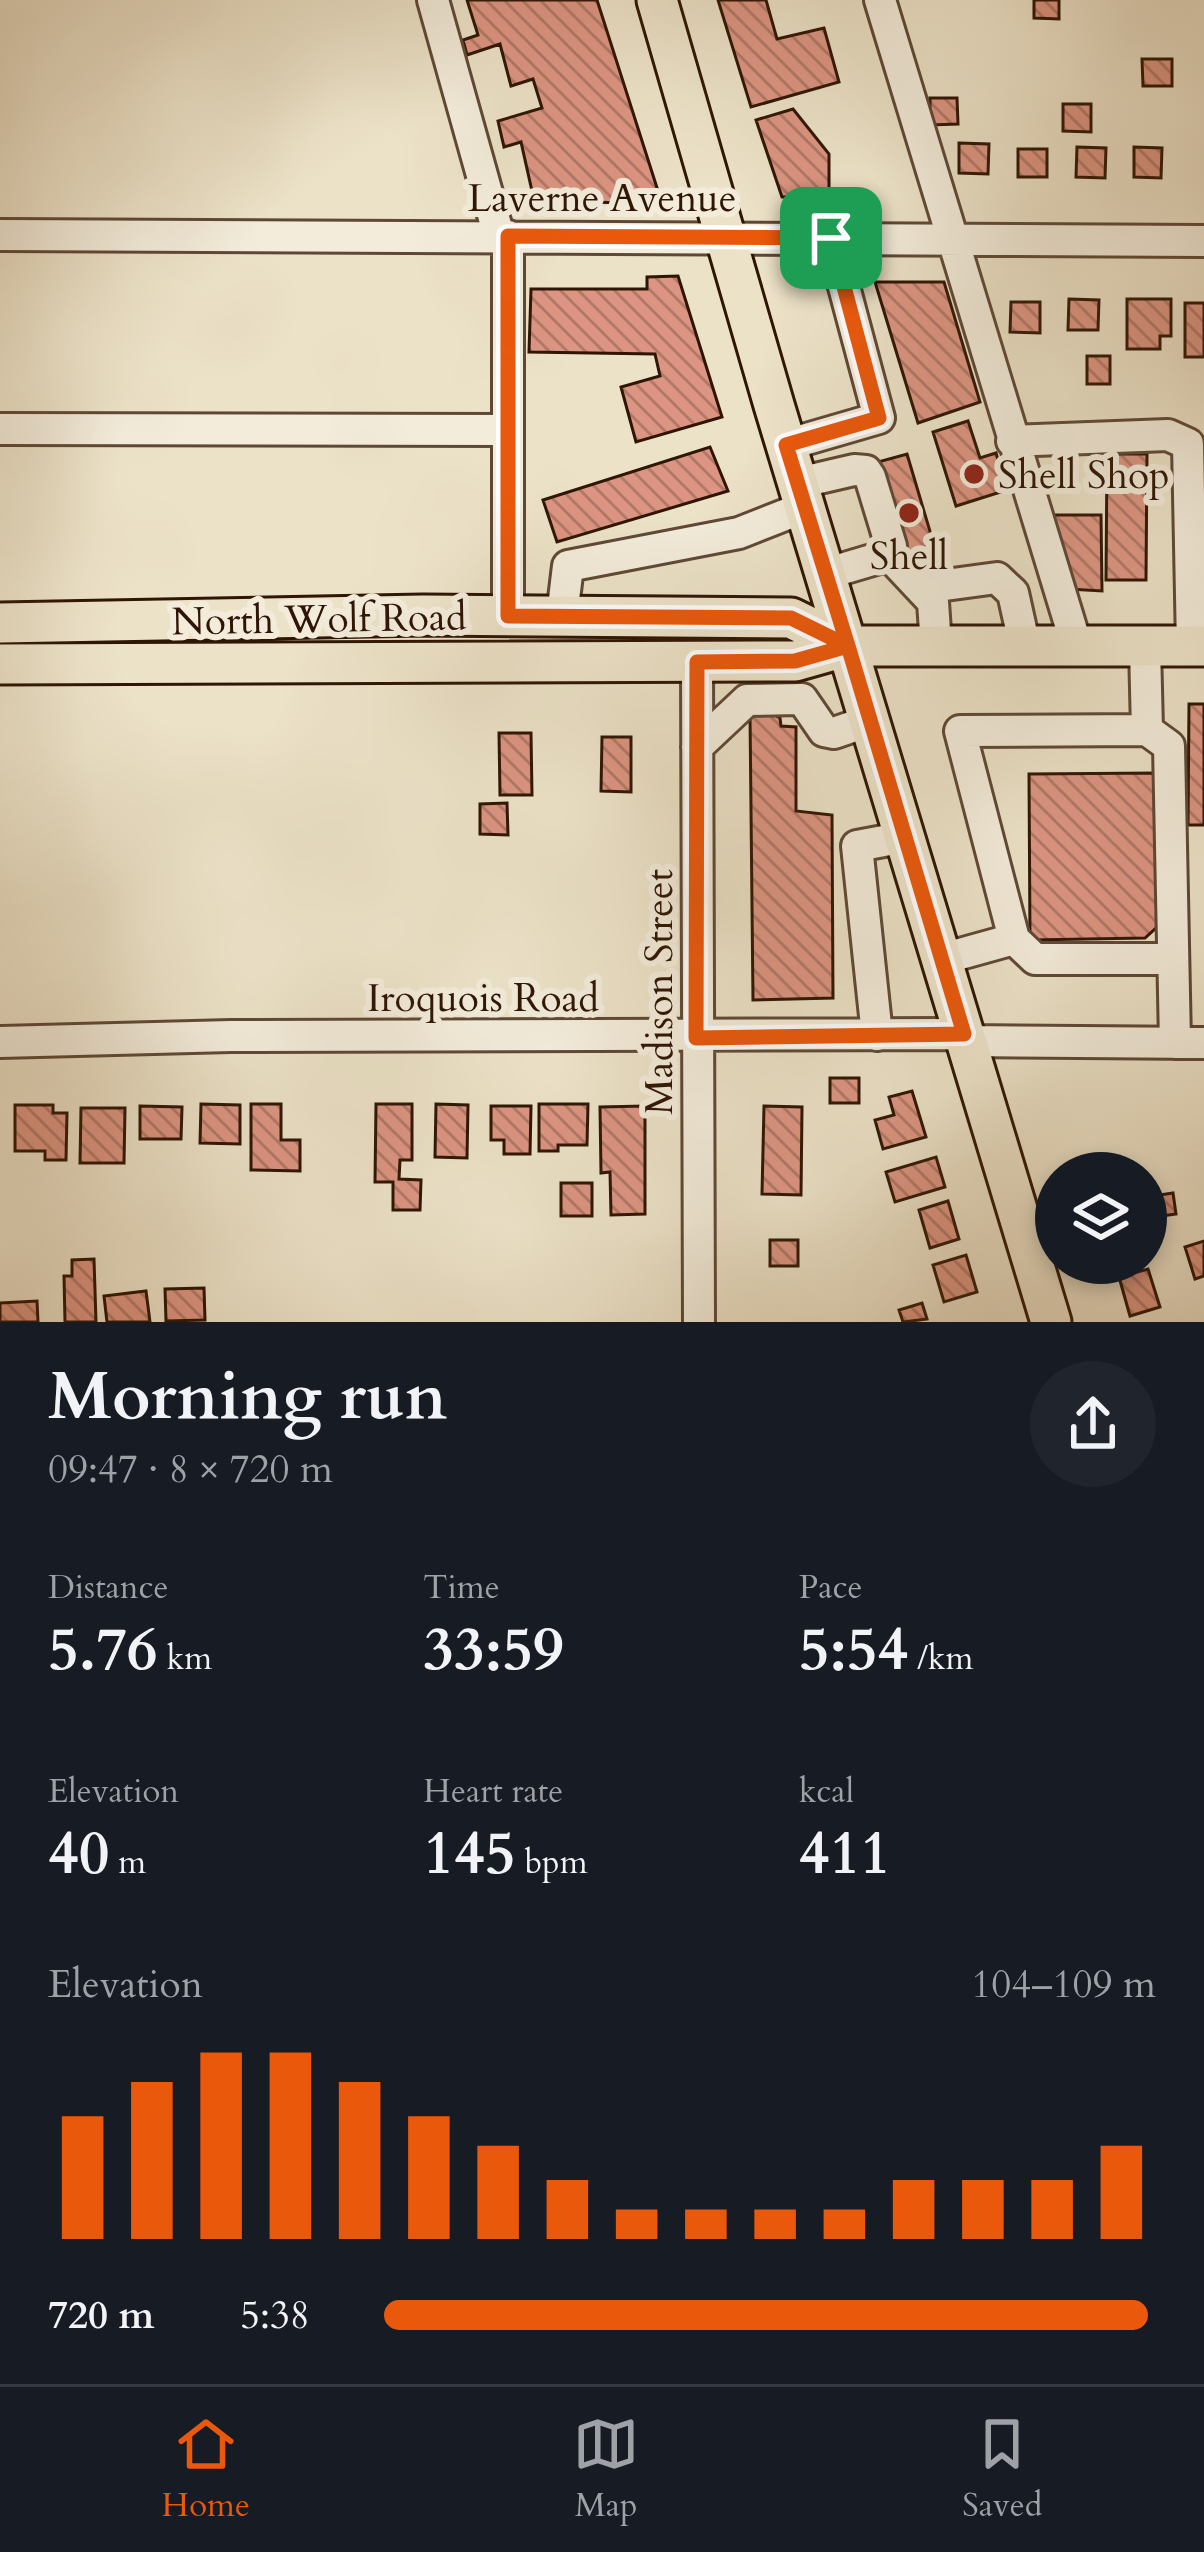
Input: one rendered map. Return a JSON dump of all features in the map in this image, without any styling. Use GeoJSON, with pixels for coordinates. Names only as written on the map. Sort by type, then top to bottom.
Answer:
{"type":"FeatureCollection","features":[{"type":"Feature","properties":{"kind":"main road"},"geometry":{"type":"LineString","coordinates":[[657,0],[1051,1322]]}},
{"type":"Feature","properties":{"kind":"main road","name":"North Wolf Road"},"geometry":{"type":"LineString","coordinates":[[0,623],[508,616],[791,618],[848,646]]}},
{"type":"Feature","properties":{"kind":"main road","name":"North Wolf Road"},"geometry":{"type":"LineString","coordinates":[[0,664],[795,661],[848,646],[1198,646]]}},
{"type":"Feature","properties":{"kind":"street"},"geometry":{"type":"LineString","coordinates":[[433,0],[504,236],[508,616]]}},
{"type":"Feature","properties":{"kind":"street"},"geometry":{"type":"LineString","coordinates":[[880,0],[1077,647]]}},
{"type":"Feature","properties":{"kind":"street","name":"Laverne Avenue"},"geometry":{"type":"LineString","coordinates":[[0,235],[1204,241]]}},
{"type":"Feature","properties":{"kind":"street"},"geometry":{"type":"LineString","coordinates":[[786,445],[879,418],[831,238]]}},
{"type":"Feature","properties":{"kind":"street"},"geometry":{"type":"LineString","coordinates":[[0,429],[508,430]]}},
{"type":"Feature","properties":{"kind":"street"},"geometry":{"type":"LineString","coordinates":[[1012,441],[1168,435],[1188,443],[1198,646]]}},
{"type":"Feature","properties":{"kind":"street"},"geometry":{"type":"LineString","coordinates":[[562,616],[568,566],[739,533],[854,470],[866,471],[891,546],[889,554]]}},
{"type":"Feature","properties":{"kind":"street"},"geometry":{"type":"LineString","coordinates":[[826,574],[889,554]]}},
{"type":"Feature","properties":{"kind":"street"},"geometry":{"type":"LineString","coordinates":[[889,554],[933,602],[936,646]]}},
{"type":"Feature","properties":{"kind":"street"},"geometry":{"type":"LineString","coordinates":[[923,588],[997,578],[1013,593],[1024,647]]}},
{"type":"Feature","properties":{"kind":"street"},"geometry":{"type":"LineString","coordinates":[[1145,647],[1147,730]]}},
{"type":"Feature","properties":{"kind":"street","name":"Madison Street"},"geometry":{"type":"LineString","coordinates":[[697,662],[699,1322]]}},
{"type":"Feature","properties":{"kind":"street"},"geometry":{"type":"LineString","coordinates":[[698,747],[747,700],[802,699],[824,731],[834,733],[869,721]]}},
{"type":"Feature","properties":{"kind":"street"},"geometry":{"type":"LineString","coordinates":[[1173,959],[1035,959],[1014,939],[960,731],[1147,730],[1169,746],[1173,959],[1189,1042]]}},
{"type":"Feature","properties":{"kind":"street"},"geometry":{"type":"LineString","coordinates":[[877,1035],[857,846],[905,837]]}},
{"type":"Feature","properties":{"kind":"street"},"geometry":{"type":"LineString","coordinates":[[942,959],[1014,939]]}},
{"type":"Feature","properties":{"kind":"street","name":"Iroquois Road"},"geometry":{"type":"LineString","coordinates":[[0,1042],[274,1036],[877,1035],[1189,1042]]}},
{"type":"Feature","properties":{"kind":"building"},"geometry":{"type":"Polygon","coordinates":[[[467,0],[597,0],[658,191],[652,204],[534,200],[521,142],[504,147],[498,121],[542,108],[533,79],[511,86],[500,44],[467,55],[463,40],[478,35],[467,0]]]}},
{"type":"Feature","properties":{"kind":"building"},"geometry":{"type":"Polygon","coordinates":[[[718,0],[766,0],[777,39],[824,28],[839,82],[751,107],[718,0]]]}},
{"type":"Feature","properties":{"kind":"building"},"geometry":{"type":"Polygon","coordinates":[[[1034,0],[1059,0],[1059,19],[1034,18],[1034,0]]]}},
{"type":"Feature","properties":{"kind":"building"},"geometry":{"type":"Polygon","coordinates":[[[1142,59],[1172,59],[1172,86],[1143,86],[1142,59]]]}},
{"type":"Feature","properties":{"kind":"building"},"geometry":{"type":"Polygon","coordinates":[[[930,98],[957,98],[958,124],[930,125],[930,98]]]}},
{"type":"Feature","properties":{"kind":"building"},"geometry":{"type":"Polygon","coordinates":[[[1063,104],[1091,104],[1091,132],[1063,131],[1063,104]]]}},
{"type":"Feature","properties":{"kind":"building"},"geometry":{"type":"Polygon","coordinates":[[[793,109],[829,154],[829,197],[782,197],[756,120],[793,109]]]}},
{"type":"Feature","properties":{"kind":"building"},"geometry":{"type":"Polygon","coordinates":[[[959,143],[989,144],[988,174],[959,173],[959,143]]]}},
{"type":"Feature","properties":{"kind":"building"},"geometry":{"type":"Polygon","coordinates":[[[1077,147],[1106,148],[1105,178],[1076,177],[1077,147]]]}},
{"type":"Feature","properties":{"kind":"building"},"geometry":{"type":"Polygon","coordinates":[[[1134,147],[1162,148],[1161,178],[1134,177],[1134,147]]]}},
{"type":"Feature","properties":{"kind":"building"},"geometry":{"type":"Polygon","coordinates":[[[1018,149],[1047,149],[1047,177],[1018,177],[1018,149]]]}},
{"type":"Feature","properties":{"kind":"building"},"geometry":{"type":"Polygon","coordinates":[[[678,276],[722,417],[636,442],[621,387],[660,376],[655,354],[529,352],[531,289],[647,289],[647,277],[678,276]]]}},
{"type":"Feature","properties":{"kind":"building"},"geometry":{"type":"Polygon","coordinates":[[[875,282],[944,282],[980,402],[918,423],[875,282]]]}},
{"type":"Feature","properties":{"kind":"building"},"geometry":{"type":"Polygon","coordinates":[[[1069,299],[1099,300],[1098,330],[1068,330],[1069,299]]]}},
{"type":"Feature","properties":{"kind":"building"},"geometry":{"type":"Polygon","coordinates":[[[1127,299],[1171,299],[1171,336],[1160,336],[1160,349],[1127,349],[1127,299]]]}},
{"type":"Feature","properties":{"kind":"building"},"geometry":{"type":"Polygon","coordinates":[[[1011,302],[1040,302],[1040,333],[1010,332],[1011,302]]]}},
{"type":"Feature","properties":{"kind":"building"},"geometry":{"type":"Polygon","coordinates":[[[1185,303],[1204,303],[1204,357],[1185,357],[1185,303]]]}},
{"type":"Feature","properties":{"kind":"building"},"geometry":{"type":"Polygon","coordinates":[[[1087,356],[1110,356],[1110,384],[1087,384],[1087,356]]]}},
{"type":"Feature","properties":{"kind":"building","name":"Shell Shop"},"geometry":{"type":"Polygon","coordinates":[[[968,421],[980,458],[996,453],[1007,490],[956,506],[933,432],[968,421]]]}},
{"type":"Feature","properties":{"kind":"building"},"geometry":{"type":"Polygon","coordinates":[[[710,447],[728,491],[557,542],[543,500],[710,447]]]}},
{"type":"Feature","properties":{"kind":"building","name":"Shell"},"geometry":{"type":"Polygon","coordinates":[[[907,454],[940,565],[911,573],[878,462],[907,454]]]}},
{"type":"Feature","properties":{"kind":"building"},"geometry":{"type":"Polygon","coordinates":[[[1107,454],[1147,454],[1146,580],[1106,580],[1107,454]]]}},
{"type":"Feature","properties":{"kind":"building"},"geometry":{"type":"Polygon","coordinates":[[[1044,515],[1101,515],[1102,591],[1069,589],[1044,515]]]}},
{"type":"Feature","properties":{"kind":"building"},"geometry":{"type":"Polygon","coordinates":[[[1189,704],[1204,704],[1204,825],[1188,825],[1189,704]]]}},
{"type":"Feature","properties":{"kind":"building"},"geometry":{"type":"Polygon","coordinates":[[[750,715],[780,718],[781,726],[796,727],[796,811],[832,815],[833,998],[753,1000],[750,715]]]}},
{"type":"Feature","properties":{"kind":"building"},"geometry":{"type":"Polygon","coordinates":[[[499,733],[531,733],[532,795],[500,795],[499,733]]]}},
{"type":"Feature","properties":{"kind":"building"},"geometry":{"type":"Polygon","coordinates":[[[602,737],[631,737],[631,792],[601,791],[602,737]]]}},
{"type":"Feature","properties":{"kind":"building"},"geometry":{"type":"Polygon","coordinates":[[[1156,773],[1157,927],[1145,938],[1030,940],[1029,774],[1156,773]]]}},
{"type":"Feature","properties":{"kind":"building"},"geometry":{"type":"Polygon","coordinates":[[[507,803],[508,835],[480,834],[480,804],[507,803]]]}},
{"type":"Feature","properties":{"kind":"building"},"geometry":{"type":"Polygon","coordinates":[[[830,1078],[859,1078],[859,1103],[830,1103],[830,1078]]]}},
{"type":"Feature","properties":{"kind":"building"},"geometry":{"type":"Polygon","coordinates":[[[912,1091],[926,1137],[883,1149],[875,1120],[894,1115],[889,1097],[912,1091]]]}},
{"type":"Feature","properties":{"kind":"building"},"geometry":{"type":"Polygon","coordinates":[[[201,1104],[240,1105],[240,1144],[200,1143],[201,1104]]]}},
{"type":"Feature","properties":{"kind":"building"},"geometry":{"type":"Polygon","coordinates":[[[251,1104],[281,1104],[281,1140],[300,1140],[300,1171],[251,1170],[251,1104]]]}},
{"type":"Feature","properties":{"kind":"building"},"geometry":{"type":"Polygon","coordinates":[[[376,1104],[412,1104],[412,1160],[400,1160],[399,1179],[421,1180],[420,1210],[393,1210],[393,1182],[375,1182],[376,1104]]]}},
{"type":"Feature","properties":{"kind":"building"},"geometry":{"type":"Polygon","coordinates":[[[436,1104],[468,1105],[467,1158],[435,1157],[436,1104]]]}},
{"type":"Feature","properties":{"kind":"building"},"geometry":{"type":"Polygon","coordinates":[[[539,1104],[588,1104],[587,1145],[539,1151],[539,1104]]]}},
{"type":"Feature","properties":{"kind":"building"},"geometry":{"type":"Polygon","coordinates":[[[15,1105],[53,1105],[53,1113],[67,1113],[66,1160],[45,1160],[45,1151],[15,1151],[15,1105]]]}},
{"type":"Feature","properties":{"kind":"building"},"geometry":{"type":"Polygon","coordinates":[[[140,1106],[182,1107],[181,1139],[140,1139],[140,1106]]]}},
{"type":"Feature","properties":{"kind":"building"},"geometry":{"type":"Polygon","coordinates":[[[491,1106],[531,1106],[530,1154],[504,1154],[504,1140],[491,1140],[491,1106]]]}},
{"type":"Feature","properties":{"kind":"building"},"geometry":{"type":"Polygon","coordinates":[[[645,1106],[645,1214],[611,1215],[610,1172],[601,1173],[600,1107],[645,1106]]]}},
{"type":"Feature","properties":{"kind":"building"},"geometry":{"type":"Polygon","coordinates":[[[764,1106],[802,1107],[801,1195],[762,1194],[764,1106]]]}},
{"type":"Feature","properties":{"kind":"building"},"geometry":{"type":"Polygon","coordinates":[[[81,1108],[125,1108],[124,1163],[80,1163],[81,1108]]]}},
{"type":"Feature","properties":{"kind":"building"},"geometry":{"type":"Polygon","coordinates":[[[936,1157],[945,1187],[895,1202],[886,1172],[936,1157]]]}},
{"type":"Feature","properties":{"kind":"building"},"geometry":{"type":"Polygon","coordinates":[[[561,1183],[592,1183],[592,1216],[561,1216],[561,1183]]]}},
{"type":"Feature","properties":{"kind":"building"},"geometry":{"type":"Polygon","coordinates":[[[1173,1193],[1176,1214],[1167,1215],[1167,1194],[1173,1193]]]}},
{"type":"Feature","properties":{"kind":"building"},"geometry":{"type":"Polygon","coordinates":[[[948,1201],[959,1239],[930,1248],[919,1210],[948,1201]]]}},
{"type":"Feature","properties":{"kind":"building"},"geometry":{"type":"Polygon","coordinates":[[[770,1240],[798,1240],[798,1266],[770,1266],[770,1240]]]}},
{"type":"Feature","properties":{"kind":"building"},"geometry":{"type":"Polygon","coordinates":[[[1204,1241],[1204,1276],[1195,1279],[1185,1247],[1204,1241]]]}},
{"type":"Feature","properties":{"kind":"building"},"geometry":{"type":"Polygon","coordinates":[[[966,1255],[977,1292],[944,1302],[933,1265],[966,1255]]]}},
{"type":"Feature","properties":{"kind":"building"},"geometry":{"type":"Polygon","coordinates":[[[94,1259],[96,1322],[65,1322],[64,1276],[72,1276],[72,1260],[94,1259]]]}},
{"type":"Feature","properties":{"kind":"building"},"geometry":{"type":"Polygon","coordinates":[[[1121,1284],[1153,1284],[1160,1307],[1130,1316],[1121,1284]]]}},
{"type":"Feature","properties":{"kind":"building"},"geometry":{"type":"Polygon","coordinates":[[[204,1288],[205,1320],[166,1321],[165,1289],[204,1288]]]}},
{"type":"Feature","properties":{"kind":"building"},"geometry":{"type":"Polygon","coordinates":[[[146,1291],[150,1322],[107,1322],[104,1296],[146,1291]]]}},
{"type":"Feature","properties":{"kind":"building"},"geometry":{"type":"Polygon","coordinates":[[[37,1301],[38,1322],[0,1322],[0,1303],[37,1301]]]}},
{"type":"Feature","properties":{"kind":"building"},"geometry":{"type":"Polygon","coordinates":[[[922,1303],[927,1319],[903,1322],[899,1310],[922,1303]]]}},
{"type":"Feature","properties":{"kind":"place","name":"Shell Shop"},"geometry":{"type":"Point","coordinates":[974,474]}},
{"type":"Feature","properties":{"kind":"place","name":"Shell"},"geometry":{"type":"Point","coordinates":[909,513]}},
{"type":"Feature","properties":{"kind":"route"},"geometry":{"type":"LineString","coordinates":[[831,238],[508,236],[508,616],[791,618],[848,646],[964,1034],[696,1038],[697,662],[795,661],[848,646],[786,445],[879,418],[831,238]]}}]}
